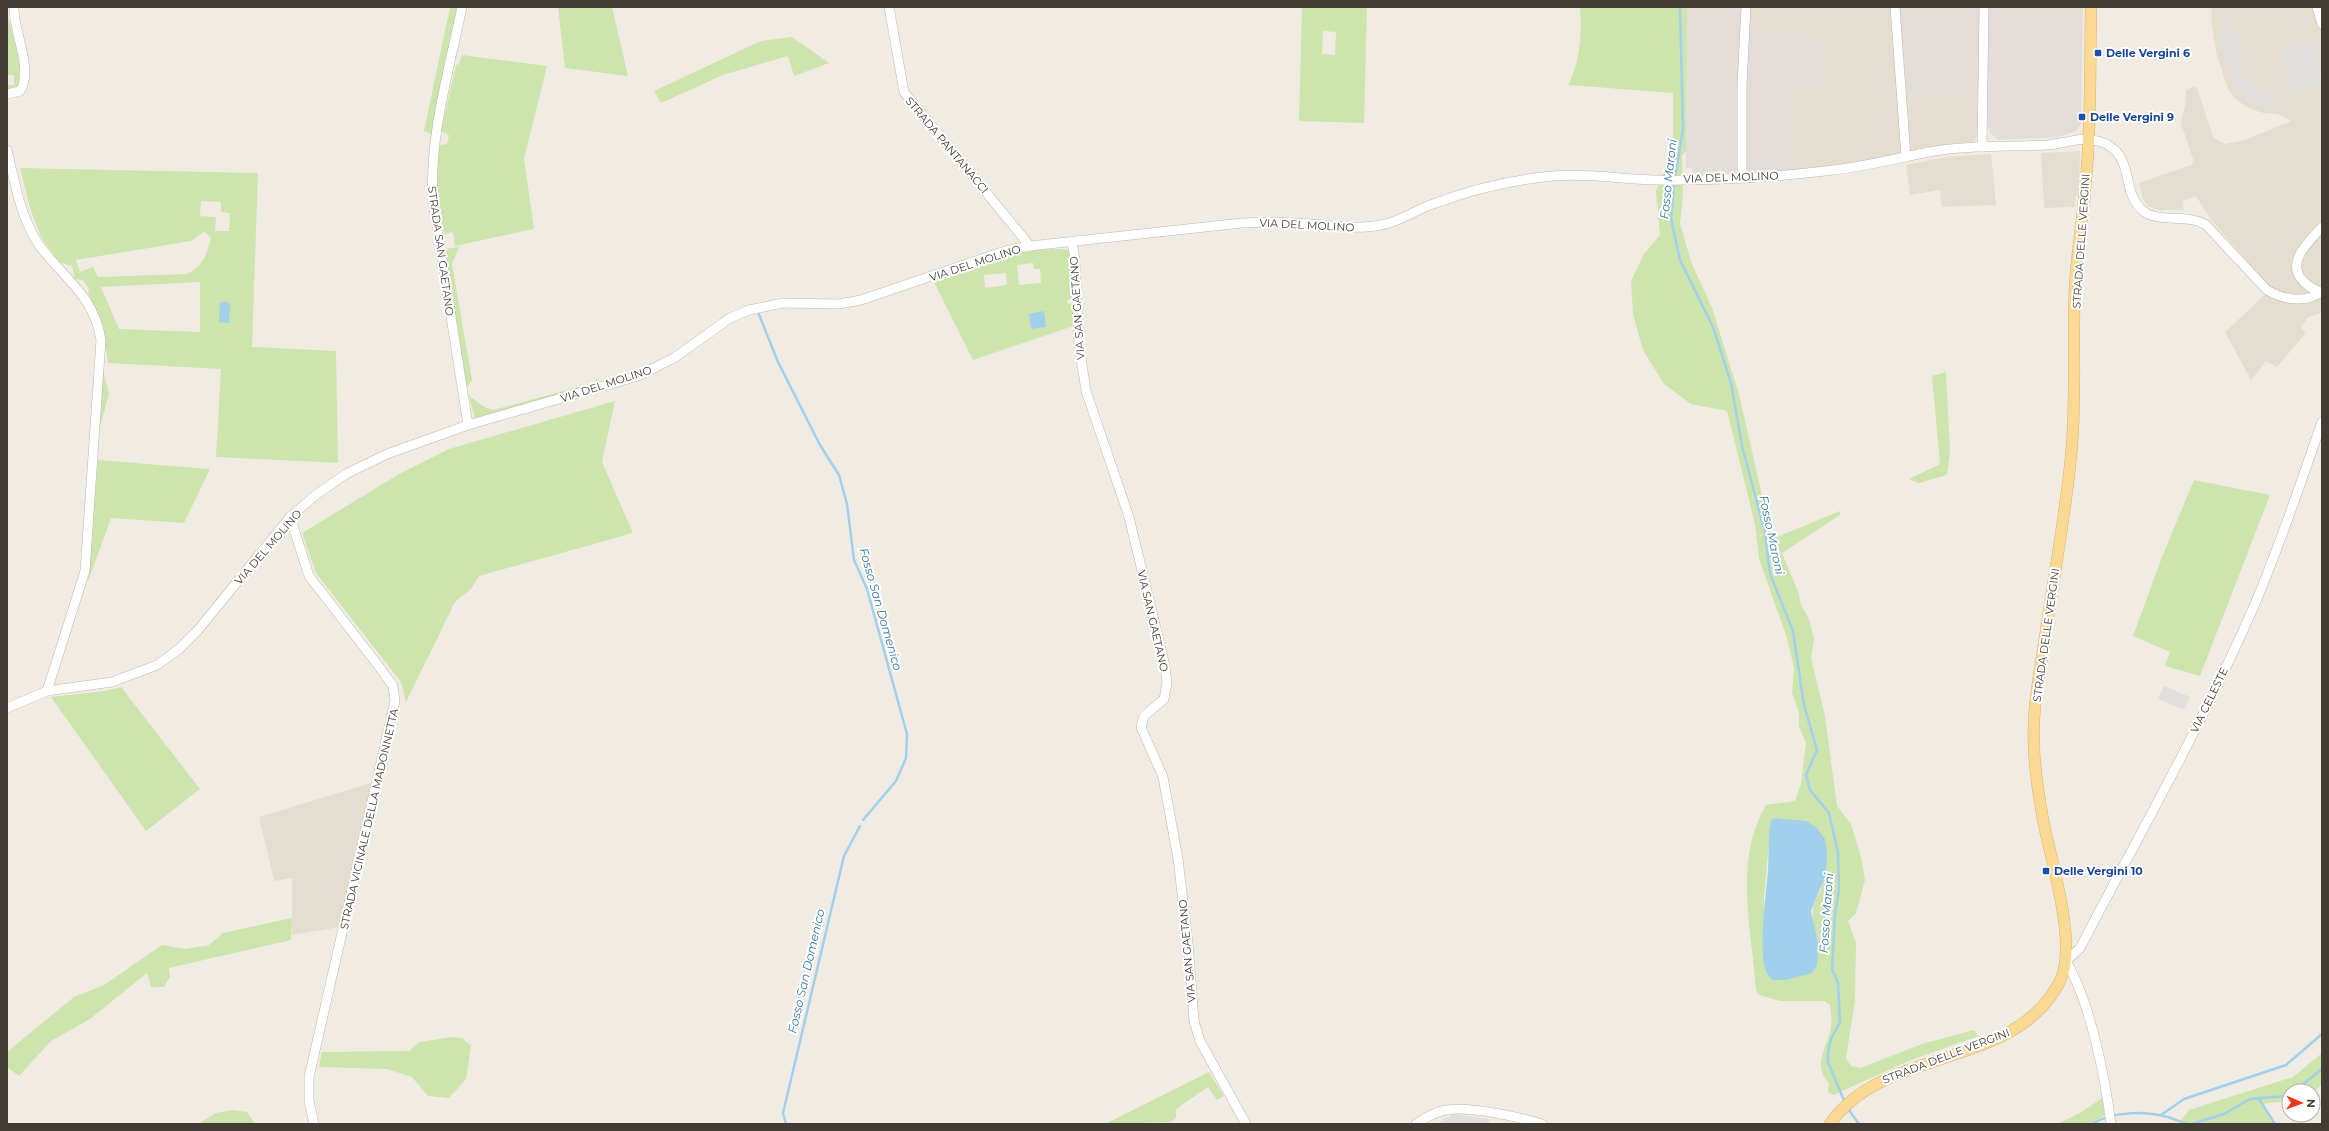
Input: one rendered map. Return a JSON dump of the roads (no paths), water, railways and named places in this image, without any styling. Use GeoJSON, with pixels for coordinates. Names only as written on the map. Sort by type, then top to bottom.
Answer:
{"type":"FeatureCollection","features":[{"type":"Feature","properties":{"kind":"main road","name":"STRADA DELLE VERGINI"},"geometry":{"type":"LineString","coordinates":[[1830,1124],[1840,1109],[1857,1094],[1876,1083],[1999,1037],[2027,1022],[2048,1000],[2063,974],[2066,961],[2067,936],[2043,818],[2033,744],[2038,687],[2072,455],[2074,426],[2075,286],[2088,139],[2091,7]]}},
{"type":"Feature","properties":{"kind":"street"},"geometry":{"type":"LineString","coordinates":[[7,94],[20,91],[24,80],[24,61],[14,7]]}},
{"type":"Feature","properties":{"kind":"street","name":"STRADA SAN GAETANO"},"geometry":{"type":"LineString","coordinates":[[462,7],[435,136],[431,182],[468,425]]}},
{"type":"Feature","properties":{"kind":"street","name":"STRADA PANTANACCI"},"geometry":{"type":"LineString","coordinates":[[889,7],[904,92],[1030,246]]}},
{"type":"Feature","properties":{"kind":"street"},"geometry":{"type":"LineString","coordinates":[[1742,178],[1742,85],[1746,7]]}},
{"type":"Feature","properties":{"kind":"street"},"geometry":{"type":"LineString","coordinates":[[1895,7],[1906,157]]}},
{"type":"Feature","properties":{"kind":"street"},"geometry":{"type":"LineString","coordinates":[[1982,147],[1984,7]]}},
{"type":"Feature","properties":{"kind":"street"},"geometry":{"type":"LineString","coordinates":[[2317,7],[2322,24]]}},
{"type":"Feature","properties":{"kind":"street"},"geometry":{"type":"LineString","coordinates":[[2088,139],[2106,144],[2118,152],[2123,159],[2132,194],[2137,205],[2144,213],[2198,220],[2206,225],[2267,290],[2278,296],[2300,299],[2311,297],[2321,292]]}},
{"type":"Feature","properties":{"kind":"street","name":"VIA DEL MOLINO"},"geometry":{"type":"LineString","coordinates":[[7,708],[47,691],[112,682],[157,664],[179,649],[198,630],[290,517],[317,494],[346,474],[387,454],[468,425],[638,376],[674,358],[730,318],[749,310],[783,303],[839,304],[861,300],[1006,251],[1030,246],[1242,223],[1277,221],[1352,227],[1373,226],[1395,221],[1430,205],[1455,196],[1533,178],[1581,175],[1654,180],[1742,178],[1848,168],[1937,151],[1982,147],[2052,145],[2088,139]]}},
{"type":"Feature","properties":{"kind":"street"},"geometry":{"type":"LineString","coordinates":[[7,150],[24,214],[31,231],[39,245],[79,290],[90,305],[99,326],[101,340],[85,571],[47,691]]}},
{"type":"Feature","properties":{"kind":"street"},"geometry":{"type":"LineString","coordinates":[[2321,292],[2302,280],[2296,267],[2300,254],[2322,227]]}},
{"type":"Feature","properties":{"kind":"street","name":"VIA SAN GAETANO"},"geometry":{"type":"LineString","coordinates":[[1072,242],[1075,260],[1079,345],[1085,385],[1129,518],[1165,666],[1167,683],[1164,699],[1144,716],[1141,727],[1164,777],[1178,859],[1188,943],[1194,1021],[1200,1041],[1246,1124]]}},
{"type":"Feature","properties":{"kind":"street","name":"VIA CELESTE"},"geometry":{"type":"LineString","coordinates":[[2066,961],[2080,948],[2195,728],[2236,646],[2271,566],[2322,422]]}},
{"type":"Feature","properties":{"kind":"street","name":"STRADA VICINALE DELLA MADONNETTA"},"geometry":{"type":"LineString","coordinates":[[290,517],[309,576],[393,686],[396,701],[309,1077],[309,1101],[314,1124]]}},
{"type":"Feature","properties":{"kind":"street"},"geometry":{"type":"LineString","coordinates":[[2066,961],[2083,998],[2109,1108],[2111,1123]]}},
{"type":"Feature","properties":{"kind":"street"},"geometry":{"type":"LineString","coordinates":[[1416,1124],[1438,1112],[1456,1109],[1520,1118],[1542,1124]]}},
{"type":"Feature","properties":{"kind":"water"},"geometry":{"type":"Polygon","coordinates":[[[225,301],[230,304],[229,323],[219,322],[220,303],[225,301]]]}},
{"type":"Feature","properties":{"kind":"water"},"geometry":{"type":"Polygon","coordinates":[[[1044,311],[1046,327],[1031,329],[1029,314],[1044,311]]]}},
{"type":"Feature","properties":{"kind":"water"},"geometry":{"type":"Polygon","coordinates":[[[1774,818],[1806,821],[1816,827],[1825,839],[1827,851],[1826,874],[1811,911],[1818,943],[1817,966],[1812,973],[1786,980],[1772,980],[1766,972],[1763,950],[1763,922],[1768,871],[1769,834],[1771,821],[1774,818]]]}},
{"type":"Feature","properties":{"kind":"waterway","name":"Fosso Maroni"},"geometry":{"type":"LineString","coordinates":[[1675,178],[1683,129],[1680,7]]}},
{"type":"Feature","properties":{"kind":"waterway","name":"Fosso Maroni"},"geometry":{"type":"LineString","coordinates":[[1674,183],[1671,219],[1680,260],[1713,327],[1731,383],[1742,446],[1765,533],[1770,574],[1793,631],[1804,705],[1817,750],[1806,775],[1810,790],[1829,813],[1838,853],[1839,890],[1835,914],[1832,969],[1838,983],[1840,1022],[1831,1039],[1828,1052],[1828,1062],[1845,1103]]}},
{"type":"Feature","properties":{"kind":"waterway","name":"Fosso San Domenico"},"geometry":{"type":"LineString","coordinates":[[758,312],[778,362],[820,445],[839,475],[847,504],[854,560],[867,589],[907,734],[906,758],[896,781],[863,820]]}},
{"type":"Feature","properties":{"kind":"waterway","name":"Fosso San Domenico"},"geometry":{"type":"LineString","coordinates":[[786,1124],[783,1113],[844,856],[860,826]]}},
{"type":"Feature","properties":{"kind":"waterway"},"geometry":{"type":"LineString","coordinates":[[2161,1115],[2184,1099],[2286,1065],[2322,1034]]}},
{"type":"Feature","properties":{"kind":"waterway"},"geometry":{"type":"LineString","coordinates":[[2305,1083],[2322,1069]]}},
{"type":"Feature","properties":{"kind":"waterway"},"geometry":{"type":"LineString","coordinates":[[2192,1124],[2224,1114],[2250,1099],[2281,1097]]}},
{"type":"Feature","properties":{"kind":"waterway"},"geometry":{"type":"LineString","coordinates":[[2259,1099],[2275,1124]]}},
{"type":"Feature","properties":{"kind":"waterway","name":"Fosso Maroni"},"geometry":{"type":"LineString","coordinates":[[1849,1110],[1859,1124]]}},
{"type":"Feature","properties":{"kind":"waterway"},"geometry":{"type":"LineString","coordinates":[[2092,1124],[2119,1114],[2129,1113],[2159,1115],[2189,1124]]}},
{"type":"Feature","properties":{"kind":"place","name":"Delle Vergini 6"},"geometry":{"type":"Point","coordinates":[2098,53]}},
{"type":"Feature","properties":{"kind":"place","name":"Delle Vergini 9"},"geometry":{"type":"Point","coordinates":[2082,117]}},
{"type":"Feature","properties":{"kind":"place","name":"Delle Vergini 10"},"geometry":{"type":"Point","coordinates":[2046,871]}}]}
